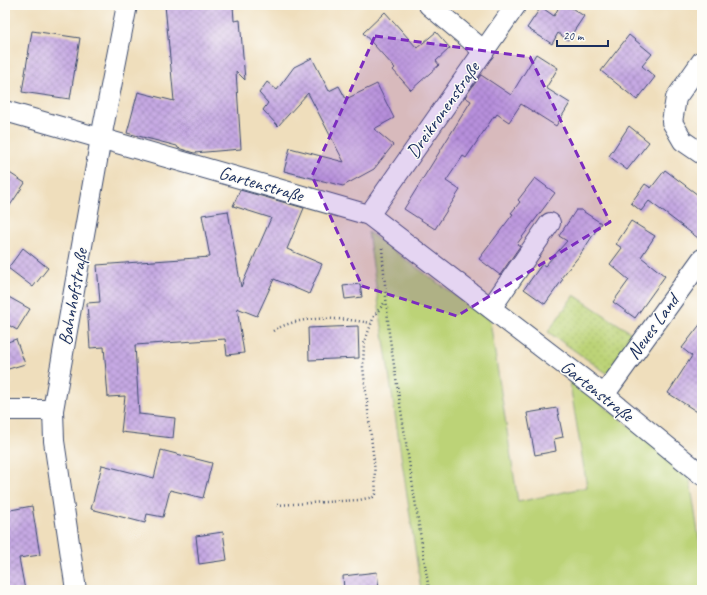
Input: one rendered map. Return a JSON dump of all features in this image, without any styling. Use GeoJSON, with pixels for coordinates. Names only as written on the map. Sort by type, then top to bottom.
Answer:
{"type":"FeatureCollection","features":[{"type":"Feature","properties":{"kind":"street","name":"Bahnhofstraße"},"geometry":{"type":"LineString","coordinates":[[76,590],[54,441],[53,410],[101,138],[127,5]]}},
{"type":"Feature","properties":{"kind":"street"},"geometry":{"type":"LineString","coordinates":[[429,5],[484,51]]}},
{"type":"Feature","properties":{"kind":"street","name":"Dreikronenstraße"},"geometry":{"type":"LineString","coordinates":[[369,215],[516,5]]}},
{"type":"Feature","properties":{"kind":"street"},"geometry":{"type":"LineString","coordinates":[[702,61],[676,98],[672,122],[683,141],[702,154]]}},
{"type":"Feature","properties":{"kind":"street","name":"Gartenstraße"},"geometry":{"type":"LineString","coordinates":[[5,111],[369,215],[604,395],[702,475]]}},
{"type":"Feature","properties":{"kind":"street"},"geometry":{"type":"LineString","coordinates":[[491,308],[550,223]]}},
{"type":"Feature","properties":{"kind":"street","name":"Neues Land"},"geometry":{"type":"LineString","coordinates":[[604,395],[702,259]]}},
{"type":"Feature","properties":{"kind":"street"},"geometry":{"type":"LineString","coordinates":[[5,410],[53,410]]}},
{"type":"Feature","properties":{"kind":"path"},"geometry":{"type":"LineString","coordinates":[[382,241],[389,333],[430,590]]}},
{"type":"Feature","properties":{"kind":"path"},"geometry":{"type":"LineString","coordinates":[[277,505],[359,500],[373,498],[376,494],[374,462],[363,367],[364,344],[374,316],[386,302]]}},
{"type":"Feature","properties":{"kind":"path"},"geometry":{"type":"LineString","coordinates":[[273,331],[283,325],[312,320],[348,319],[371,323]]}},
{"type":"Feature","properties":{"kind":"highlighted area"},"geometry":{"type":"Polygon","coordinates":[[[375,36],[530,57],[610,222],[457,316],[362,286],[312,176],[375,36]]]}},
{"type":"Feature","properties":{"kind":"green space"},"geometry":{"type":"Polygon","coordinates":[[[368,232],[490,321],[518,502],[587,487],[569,378],[689,474],[702,558],[702,590],[421,590],[368,232]]]}},
{"type":"Feature","properties":{"kind":"green space"},"geometry":{"type":"Polygon","coordinates":[[[574,295],[636,336],[608,374],[548,332],[574,295]]]}},
{"type":"Feature","properties":{"kind":"building"},"geometry":{"type":"Polygon","coordinates":[[[165,5],[233,5],[234,21],[240,20],[245,80],[236,71],[241,149],[194,153],[178,148],[177,146],[127,133],[138,92],[174,101],[165,5]]]}},
{"type":"Feature","properties":{"kind":"building"},"geometry":{"type":"Polygon","coordinates":[[[560,5],[567,5],[584,16],[568,40],[558,33],[552,44],[527,28],[541,7],[554,16],[560,5]]]}},
{"type":"Feature","properties":{"kind":"building"},"geometry":{"type":"Polygon","coordinates":[[[385,12],[417,48],[436,32],[450,48],[436,61],[439,65],[411,90],[393,70],[395,68],[363,33],[385,12]]]}},
{"type":"Feature","properties":{"kind":"building"},"geometry":{"type":"Polygon","coordinates":[[[32,31],[80,38],[70,99],[22,92],[32,31]]]}},
{"type":"Feature","properties":{"kind":"building"},"geometry":{"type":"Polygon","coordinates":[[[629,35],[652,54],[642,66],[655,77],[637,100],[601,71],[629,35]]]}},
{"type":"Feature","properties":{"kind":"building"},"geometry":{"type":"Polygon","coordinates":[[[536,54],[558,68],[546,88],[570,103],[556,126],[521,104],[509,122],[497,114],[495,117],[494,116],[466,158],[463,156],[446,181],[460,190],[435,229],[404,209],[471,101],[465,97],[481,75],[511,95],[536,54]]]}},
{"type":"Feature","properties":{"kind":"building"},"geometry":{"type":"Polygon","coordinates":[[[312,58],[329,91],[339,86],[346,99],[377,84],[394,118],[374,129],[393,145],[374,169],[343,186],[284,171],[290,148],[344,162],[308,93],[278,126],[263,110],[268,103],[259,93],[267,82],[277,90],[294,67],[312,58]]]}},
{"type":"Feature","properties":{"kind":"building"},"geometry":{"type":"Polygon","coordinates":[[[629,126],[649,142],[627,170],[609,156],[629,126]]]}},
{"type":"Feature","properties":{"kind":"building"},"geometry":{"type":"Polygon","coordinates":[[[5,170],[25,183],[5,213],[5,170]]]}},
{"type":"Feature","properties":{"kind":"building"},"geometry":{"type":"Polygon","coordinates":[[[665,170],[702,198],[702,241],[649,201],[641,211],[631,203],[645,184],[651,188],[665,170]]]}},
{"type":"Feature","properties":{"kind":"building"},"geometry":{"type":"Polygon","coordinates":[[[535,178],[555,193],[517,244],[520,246],[500,275],[479,259],[513,214],[511,213],[520,202],[518,200],[535,178]]]}},
{"type":"Feature","properties":{"kind":"building"},"geometry":{"type":"Polygon","coordinates":[[[240,190],[304,208],[287,249],[322,264],[309,294],[274,279],[257,316],[237,308],[244,353],[227,355],[225,339],[135,345],[139,414],[175,418],[173,438],[121,432],[125,396],[108,397],[104,347],[90,348],[87,303],[100,302],[97,265],[210,257],[202,215],[228,211],[241,287],[271,218],[233,206],[240,190]]]}},
{"type":"Feature","properties":{"kind":"building"},"geometry":{"type":"Polygon","coordinates":[[[576,210],[581,210],[601,223],[580,255],[561,278],[563,279],[545,304],[524,289],[542,264],[545,266],[567,241],[559,236],[576,210]]]}},
{"type":"Feature","properties":{"kind":"building"},"geometry":{"type":"Polygon","coordinates":[[[631,221],[655,236],[641,257],[665,276],[635,318],[613,302],[629,280],[610,264],[622,248],[616,244],[631,221]]]}},
{"type":"Feature","properties":{"kind":"building"},"geometry":{"type":"Polygon","coordinates":[[[23,248],[48,268],[33,287],[8,268],[23,248]]]}},
{"type":"Feature","properties":{"kind":"building"},"geometry":{"type":"Polygon","coordinates":[[[360,284],[362,297],[345,299],[343,286],[360,284]]]}},
{"type":"Feature","properties":{"kind":"building"},"geometry":{"type":"Polygon","coordinates":[[[5,295],[30,309],[17,330],[5,323],[5,295]]]}},
{"type":"Feature","properties":{"kind":"building"},"geometry":{"type":"Polygon","coordinates":[[[702,322],[702,415],[668,393],[692,356],[682,348],[702,322]]]}},
{"type":"Feature","properties":{"kind":"building"},"geometry":{"type":"Polygon","coordinates":[[[358,326],[359,358],[309,360],[308,328],[358,326]]]}},
{"type":"Feature","properties":{"kind":"building"},"geometry":{"type":"Polygon","coordinates":[[[16,339],[25,364],[5,370],[5,343],[16,339]]]}},
{"type":"Feature","properties":{"kind":"building"},"geometry":{"type":"Polygon","coordinates":[[[557,408],[563,437],[554,439],[556,451],[535,455],[527,413],[557,408]]]}},
{"type":"Feature","properties":{"kind":"building"},"geometry":{"type":"Polygon","coordinates":[[[161,450],[212,463],[203,498],[170,490],[163,517],[147,514],[145,523],[91,509],[102,465],[154,478],[161,450]]]}},
{"type":"Feature","properties":{"kind":"building"},"geometry":{"type":"Polygon","coordinates":[[[32,506],[40,555],[19,558],[25,590],[6,590],[5,545],[7,544],[5,511],[32,506]]]}},
{"type":"Feature","properties":{"kind":"building"},"geometry":{"type":"Polygon","coordinates":[[[223,532],[227,560],[199,564],[196,536],[223,532]]]}},
{"type":"Feature","properties":{"kind":"building"},"geometry":{"type":"Polygon","coordinates":[[[377,572],[379,590],[344,590],[343,576],[377,572]]]}}]}
